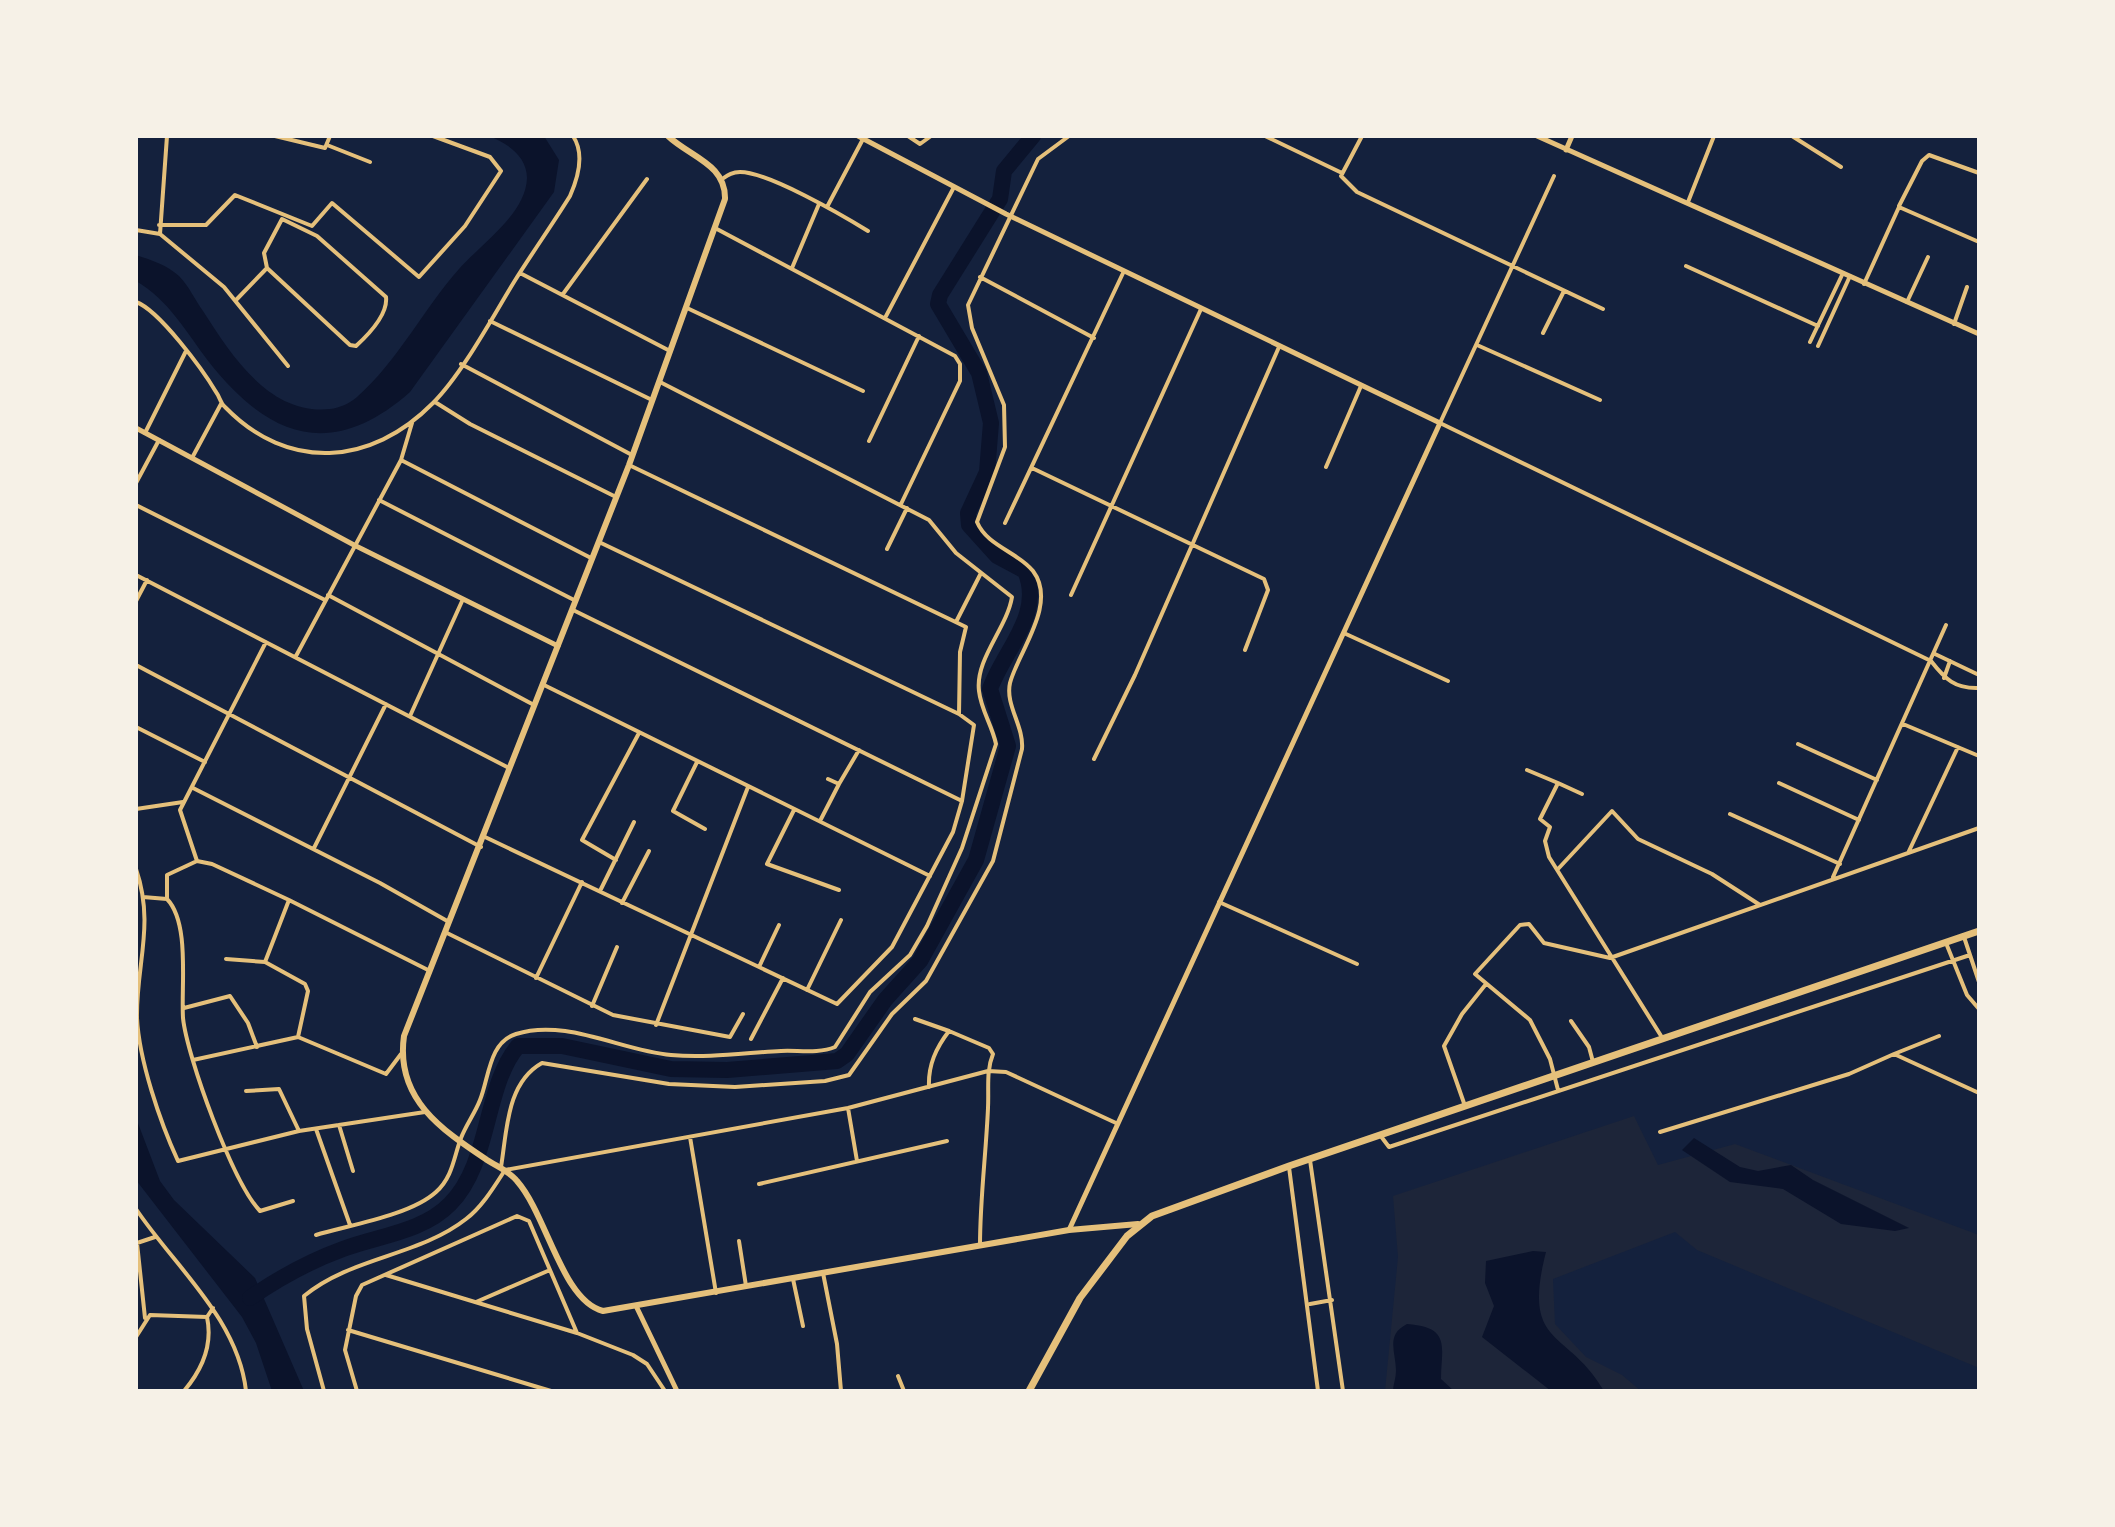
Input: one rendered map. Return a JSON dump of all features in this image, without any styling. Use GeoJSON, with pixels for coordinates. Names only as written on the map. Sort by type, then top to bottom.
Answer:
{"type":"FeatureCollection","features":[{"type":"Feature","properties":{"kind":"highway"},"geometry":{"type":"LineString","coordinates":[[1029,1391],[1080,1298],[1138,1224],[1158,1213],[1978,932]]}},
{"type":"Feature","properties":{"kind":"main road"},"geometry":{"type":"LineString","coordinates":[[668,136],[712,167],[722,179],[725,199],[629,465],[432,972],[404,1036],[402,1053],[409,1082],[425,1112],[438,1128],[516,1180],[543,1220],[569,1283],[583,1301],[603,1311],[637,1308],[1069,1230],[1138,1224]]}},
{"type":"Feature","properties":{"kind":"street"},"geometry":{"type":"LineString","coordinates":[[160,234],[167,136]]}},
{"type":"Feature","properties":{"kind":"street"},"geometry":{"type":"LineString","coordinates":[[275,136],[321,148],[327,145],[330,136]]}},
{"type":"Feature","properties":{"kind":"street"},"geometry":{"type":"LineString","coordinates":[[159,225],[206,225],[235,195],[312,226],[332,203],[419,277],[465,226],[501,171],[490,157],[433,136]]}},
{"type":"Feature","properties":{"kind":"street"},"geometry":{"type":"LineString","coordinates":[[136,302],[148,309],[186,351],[221,404],[242,423],[299,452],[338,455],[362,450],[412,422],[435,402],[490,321],[545,237],[578,177],[579,161],[573,136]]}},
{"type":"Feature","properties":{"kind":"street"},"geometry":{"type":"LineString","coordinates":[[908,136],[920,144],[931,136]]}},
{"type":"Feature","properties":{"kind":"street"},"geometry":{"type":"LineString","coordinates":[[324,1391],[303,1302],[312,1290],[330,1280],[447,1232],[469,1217],[503,1169],[508,1111],[527,1076],[542,1063],[669,1084],[735,1087],[825,1081],[849,1075],[892,1014],[926,981],[993,861],[1022,749],[1022,731],[1009,687],[1039,610],[1039,591],[1033,572],[984,534],[977,522],[1005,447],[1004,405],[968,315],[968,305],[979,276],[1013,218],[1038,159],[1069,136]]}},
{"type":"Feature","properties":{"kind":"street"},"geometry":{"type":"LineString","coordinates":[[1265,136],[1343,173],[1357,192],[1603,309]]}},
{"type":"Feature","properties":{"kind":"street"},"geometry":{"type":"LineString","coordinates":[[1343,173],[1362,136]]}},
{"type":"Feature","properties":{"kind":"street"},"geometry":{"type":"LineString","coordinates":[[1537,136],[1979,334]]}},
{"type":"Feature","properties":{"kind":"street"},"geometry":{"type":"LineString","coordinates":[[1566,150],[1572,136]]}},
{"type":"Feature","properties":{"kind":"street"},"geometry":{"type":"LineString","coordinates":[[1688,202],[1714,136]]}},
{"type":"Feature","properties":{"kind":"street"},"geometry":{"type":"LineString","coordinates":[[1792,136],[1841,167]]}},
{"type":"Feature","properties":{"kind":"street"},"geometry":{"type":"LineString","coordinates":[[827,207],[861,137],[1013,218],[1931,661],[1944,678],[1957,686],[1979,688]]}},
{"type":"Feature","properties":{"kind":"street"},"geometry":{"type":"LineString","coordinates":[[327,145],[370,162]]}},
{"type":"Feature","properties":{"kind":"street"},"geometry":{"type":"LineString","coordinates":[[1864,284],[1922,161],[1929,155],[1979,173]]}},
{"type":"Feature","properties":{"kind":"street"},"geometry":{"type":"LineString","coordinates":[[722,179],[732,172],[743,171],[827,207],[868,231]]}},
{"type":"Feature","properties":{"kind":"street"},"geometry":{"type":"LineString","coordinates":[[1069,1230],[1116,1123],[1346,634],[1554,176]]}},
{"type":"Feature","properties":{"kind":"street"},"geometry":{"type":"LineString","coordinates":[[563,294],[647,179]]}},
{"type":"Feature","properties":{"kind":"street"},"geometry":{"type":"LineString","coordinates":[[885,318],[954,187]]}},
{"type":"Feature","properties":{"kind":"street"},"geometry":{"type":"LineString","coordinates":[[792,268],[819,204]]}},
{"type":"Feature","properties":{"kind":"street"},"geometry":{"type":"LineString","coordinates":[[1899,207],[1979,242]]}},
{"type":"Feature","properties":{"kind":"street"},"geometry":{"type":"LineString","coordinates":[[282,219],[317,236],[386,297],[386,309],[363,339],[356,346],[350,345],[267,268],[264,253],[282,219]]}},
{"type":"Feature","properties":{"kind":"street"},"geometry":{"type":"LineString","coordinates":[[715,228],[955,356],[960,364],[960,381],[901,504]]}},
{"type":"Feature","properties":{"kind":"street"},"geometry":{"type":"LineString","coordinates":[[136,230],[160,234],[237,299],[259,333],[288,366]]}},
{"type":"Feature","properties":{"kind":"street"},"geometry":{"type":"LineString","coordinates":[[1907,302],[1928,257]]}},
{"type":"Feature","properties":{"kind":"street"},"geometry":{"type":"LineString","coordinates":[[1686,266],[1818,326]]}},
{"type":"Feature","properties":{"kind":"street"},"geometry":{"type":"LineString","coordinates":[[237,299],[267,268]]}},
{"type":"Feature","properties":{"kind":"street"},"geometry":{"type":"LineString","coordinates":[[1005,523],[1124,271]]}},
{"type":"Feature","properties":{"kind":"street"},"geometry":{"type":"LineString","coordinates":[[520,273],[671,352]]}},
{"type":"Feature","properties":{"kind":"street"},"geometry":{"type":"LineString","coordinates":[[1810,342],[1843,273]]}},
{"type":"Feature","properties":{"kind":"street"},"geometry":{"type":"LineString","coordinates":[[979,276],[1094,338]]}},
{"type":"Feature","properties":{"kind":"street"},"geometry":{"type":"LineString","coordinates":[[1818,346],[1850,276]]}},
{"type":"Feature","properties":{"kind":"street"},"geometry":{"type":"LineString","coordinates":[[1954,324],[1967,287]]}},
{"type":"Feature","properties":{"kind":"street"},"geometry":{"type":"LineString","coordinates":[[1543,333],[1564,291]]}},
{"type":"Feature","properties":{"kind":"street"},"geometry":{"type":"LineString","coordinates":[[687,308],[863,391]]}},
{"type":"Feature","properties":{"kind":"street"},"geometry":{"type":"LineString","coordinates":[[1071,595],[1110,503],[1201,309]]}},
{"type":"Feature","properties":{"kind":"street"},"geometry":{"type":"LineString","coordinates":[[490,321],[652,400]]}},
{"type":"Feature","properties":{"kind":"street"},"geometry":{"type":"LineString","coordinates":[[869,441],[919,336]]}},
{"type":"Feature","properties":{"kind":"street"},"geometry":{"type":"LineString","coordinates":[[1477,345],[1600,400]]}},
{"type":"Feature","properties":{"kind":"street"},"geometry":{"type":"LineString","coordinates":[[1094,759],[1135,675],[1279,347]]}},
{"type":"Feature","properties":{"kind":"street"},"geometry":{"type":"LineString","coordinates":[[145,433],[186,351]]}},
{"type":"Feature","properties":{"kind":"street"},"geometry":{"type":"LineString","coordinates":[[461,364],[632,455]]}},
{"type":"Feature","properties":{"kind":"street"},"geometry":{"type":"LineString","coordinates":[[316,1235],[391,1213],[434,1194],[455,1163],[499,1045],[524,1032],[564,1033],[671,1055],[729,1056],[835,1047],[870,992],[910,955],[953,871],[996,744],[978,688],[981,670],[1002,628],[1012,597],[956,553],[929,520],[660,382]]}},
{"type":"Feature","properties":{"kind":"street"},"geometry":{"type":"LineString","coordinates":[[1326,467],[1361,386]]}},
{"type":"Feature","properties":{"kind":"street"},"geometry":{"type":"LineString","coordinates":[[435,402],[470,424],[616,497]]}},
{"type":"Feature","properties":{"kind":"street"},"geometry":{"type":"LineString","coordinates":[[192,458],[221,404]]}},
{"type":"Feature","properties":{"kind":"street"},"geometry":{"type":"LineString","coordinates":[[296,656],[401,460],[412,422]]}},
{"type":"Feature","properties":{"kind":"street"},"geometry":{"type":"LineString","coordinates":[[136,428],[354,545],[558,646]]}},
{"type":"Feature","properties":{"kind":"street"},"geometry":{"type":"LineString","coordinates":[[136,483],[159,440]]}},
{"type":"Feature","properties":{"kind":"street"},"geometry":{"type":"LineString","coordinates":[[401,460],[593,558]]}},
{"type":"Feature","properties":{"kind":"street"},"geometry":{"type":"LineString","coordinates":[[629,465],[956,622],[966,630],[960,652],[959,714]]}},
{"type":"Feature","properties":{"kind":"street"},"geometry":{"type":"LineString","coordinates":[[1032,468],[1261,577],[1268,584],[1245,650]]}},
{"type":"Feature","properties":{"kind":"street"},"geometry":{"type":"LineString","coordinates":[[379,500],[576,601]]}},
{"type":"Feature","properties":{"kind":"street"},"geometry":{"type":"LineString","coordinates":[[136,505],[439,653],[534,705]]}},
{"type":"Feature","properties":{"kind":"street"},"geometry":{"type":"LineString","coordinates":[[887,549],[907,508]]}},
{"type":"Feature","properties":{"kind":"street"},"geometry":{"type":"LineString","coordinates":[[485,837],[832,1003],[843,1000],[886,955],[953,832],[962,801],[968,747],[976,727],[959,714],[599,542]]}},
{"type":"Feature","properties":{"kind":"street"},"geometry":{"type":"LineString","coordinates":[[956,622],[981,573]]}},
{"type":"Feature","properties":{"kind":"street"},"geometry":{"type":"LineString","coordinates":[[136,575],[509,768]]}},
{"type":"Feature","properties":{"kind":"street"},"geometry":{"type":"LineString","coordinates":[[136,601],[147,580]]}},
{"type":"Feature","properties":{"kind":"street"},"geometry":{"type":"LineString","coordinates":[[410,716],[463,599]]}},
{"type":"Feature","properties":{"kind":"street"},"geometry":{"type":"LineString","coordinates":[[573,610],[962,801]]}},
{"type":"Feature","properties":{"kind":"street"},"geometry":{"type":"LineString","coordinates":[[1833,877],[1946,625]]}},
{"type":"Feature","properties":{"kind":"street"},"geometry":{"type":"LineString","coordinates":[[1346,634],[1448,681]]}},
{"type":"Feature","properties":{"kind":"street"},"geometry":{"type":"LineString","coordinates":[[197,861],[181,819],[183,802],[193,788],[266,642]]}},
{"type":"Feature","properties":{"kind":"street"},"geometry":{"type":"LineString","coordinates":[[1935,654],[1979,675]]}},
{"type":"Feature","properties":{"kind":"street"},"geometry":{"type":"LineString","coordinates":[[1944,678],[1950,661]]}},
{"type":"Feature","properties":{"kind":"street"},"geometry":{"type":"LineString","coordinates":[[136,665],[481,847]]}},
{"type":"Feature","properties":{"kind":"street"},"geometry":{"type":"LineString","coordinates":[[542,684],[930,876]]}},
{"type":"Feature","properties":{"kind":"street"},"geometry":{"type":"LineString","coordinates":[[314,849],[386,704]]}},
{"type":"Feature","properties":{"kind":"street"},"geometry":{"type":"LineString","coordinates":[[1903,724],[1979,756]]}},
{"type":"Feature","properties":{"kind":"street"},"geometry":{"type":"LineString","coordinates":[[136,727],[205,763]]}},
{"type":"Feature","properties":{"kind":"street"},"geometry":{"type":"LineString","coordinates":[[616,860],[582,840],[639,733]]}},
{"type":"Feature","properties":{"kind":"street"},"geometry":{"type":"LineString","coordinates":[[1798,744],[1877,780]]}},
{"type":"Feature","properties":{"kind":"street"},"geometry":{"type":"LineString","coordinates":[[1909,851],[1958,747]]}},
{"type":"Feature","properties":{"kind":"street"},"geometry":{"type":"LineString","coordinates":[[819,822],[859,750]]}},
{"type":"Feature","properties":{"kind":"street"},"geometry":{"type":"LineString","coordinates":[[697,762],[673,811],[705,829]]}},
{"type":"Feature","properties":{"kind":"street"},"geometry":{"type":"LineString","coordinates":[[1527,770],[1582,794]]}},
{"type":"Feature","properties":{"kind":"street"},"geometry":{"type":"LineString","coordinates":[[828,779],[839,784]]}},
{"type":"Feature","properties":{"kind":"street"},"geometry":{"type":"LineString","coordinates":[[1558,783],[1540,819],[1550,827],[1545,849],[1663,1039]]}},
{"type":"Feature","properties":{"kind":"street"},"geometry":{"type":"LineString","coordinates":[[1779,783],[1859,820]]}},
{"type":"Feature","properties":{"kind":"street"},"geometry":{"type":"LineString","coordinates":[[656,1025],[748,787]]}},
{"type":"Feature","properties":{"kind":"street"},"geometry":{"type":"LineString","coordinates":[[193,788],[451,923]]}},
{"type":"Feature","properties":{"kind":"street"},"geometry":{"type":"LineString","coordinates":[[136,809],[183,802]]}},
{"type":"Feature","properties":{"kind":"street"},"geometry":{"type":"LineString","coordinates":[[794,810],[767,864],[839,890]]}},
{"type":"Feature","properties":{"kind":"street"},"geometry":{"type":"LineString","coordinates":[[1558,869],[1612,811],[1638,839],[1712,874],[1760,905]]}},
{"type":"Feature","properties":{"kind":"street"},"geometry":{"type":"LineString","coordinates":[[1730,814],[1840,864]]}},
{"type":"Feature","properties":{"kind":"street"},"geometry":{"type":"LineString","coordinates":[[600,891],[634,822]]}},
{"type":"Feature","properties":{"kind":"street"},"geometry":{"type":"LineString","coordinates":[[1558,1090],[1541,1037],[1530,1020],[1476,972],[1525,923],[1544,943],[1610,958],[1979,828]]}},
{"type":"Feature","properties":{"kind":"street"},"geometry":{"type":"LineString","coordinates":[[622,903],[649,851]]}},
{"type":"Feature","properties":{"kind":"street"},"geometry":{"type":"LineString","coordinates":[[293,1201],[260,1211],[226,1151],[193,1060],[184,1008],[180,921],[167,899],[167,875],[197,861],[212,864],[432,972]]}},
{"type":"Feature","properties":{"kind":"street"},"geometry":{"type":"LineString","coordinates":[[136,869],[143,897],[146,943],[138,1025],[161,1117],[180,1162],[299,1131],[425,1112]]}},
{"type":"Feature","properties":{"kind":"street"},"geometry":{"type":"LineString","coordinates":[[536,978],[582,882]]}},
{"type":"Feature","properties":{"kind":"street"},"geometry":{"type":"LineString","coordinates":[[143,897],[167,899]]}},
{"type":"Feature","properties":{"kind":"street"},"geometry":{"type":"LineString","coordinates":[[265,962],[289,900]]}},
{"type":"Feature","properties":{"kind":"street"},"geometry":{"type":"LineString","coordinates":[[1219,902],[1357,964]]}},
{"type":"Feature","properties":{"kind":"street"},"geometry":{"type":"LineString","coordinates":[[807,990],[841,920]]}},
{"type":"Feature","properties":{"kind":"street"},"geometry":{"type":"LineString","coordinates":[[759,967],[779,925]]}},
{"type":"Feature","properties":{"kind":"street"},"geometry":{"type":"LineString","coordinates":[[447,933],[592,1006],[629,1020],[730,1037],[743,1014]]}},
{"type":"Feature","properties":{"kind":"street"},"geometry":{"type":"LineString","coordinates":[[1964,937],[1979,982]]}},
{"type":"Feature","properties":{"kind":"street"},"geometry":{"type":"LineString","coordinates":[[1946,943],[1967,995],[1979,1009]]}},
{"type":"Feature","properties":{"kind":"street"},"geometry":{"type":"LineString","coordinates":[[592,1006],[617,947]]}},
{"type":"Feature","properties":{"kind":"street"},"geometry":{"type":"LineString","coordinates":[[1380,1135],[1389,1147],[1970,955]]}},
{"type":"Feature","properties":{"kind":"street"},"geometry":{"type":"LineString","coordinates":[[226,959],[265,962],[307,987],[298,1037]]}},
{"type":"Feature","properties":{"kind":"street"},"geometry":{"type":"LineString","coordinates":[[751,1039],[783,978]]}},
{"type":"Feature","properties":{"kind":"street"},"geometry":{"type":"LineString","coordinates":[[1467,1121],[1444,1046],[1462,1014],[1487,984]]}},
{"type":"Feature","properties":{"kind":"street"},"geometry":{"type":"LineString","coordinates":[[184,1008],[230,996],[248,1023],[257,1047]]}},
{"type":"Feature","properties":{"kind":"street"},"geometry":{"type":"LineString","coordinates":[[915,1019],[989,1048],[993,1054],[987,1063],[980,1245]]}},
{"type":"Feature","properties":{"kind":"street"},"geometry":{"type":"LineString","coordinates":[[1571,1021],[1589,1047],[1594,1064]]}},
{"type":"Feature","properties":{"kind":"street"},"geometry":{"type":"LineString","coordinates":[[929,1087],[929,1070],[938,1045],[949,1031]]}},
{"type":"Feature","properties":{"kind":"street"},"geometry":{"type":"LineString","coordinates":[[1660,1132],[1849,1074],[1939,1036]]}},
{"type":"Feature","properties":{"kind":"street"},"geometry":{"type":"LineString","coordinates":[[193,1060],[298,1037],[308,1038],[386,1074],[402,1053]]}},
{"type":"Feature","properties":{"kind":"street"},"geometry":{"type":"LineString","coordinates":[[1894,1054],[1979,1093]]}},
{"type":"Feature","properties":{"kind":"street"},"geometry":{"type":"LineString","coordinates":[[503,1169],[848,1108],[988,1071],[1006,1072],[1116,1123]]}},
{"type":"Feature","properties":{"kind":"street"},"geometry":{"type":"LineString","coordinates":[[246,1091],[279,1089],[299,1131]]}},
{"type":"Feature","properties":{"kind":"street"},"geometry":{"type":"LineString","coordinates":[[848,1108],[857,1161]]}},
{"type":"Feature","properties":{"kind":"street"},"geometry":{"type":"LineString","coordinates":[[339,1125],[353,1171]]}},
{"type":"Feature","properties":{"kind":"street"},"geometry":{"type":"LineString","coordinates":[[316,1129],[350,1225]]}},
{"type":"Feature","properties":{"kind":"street"},"geometry":{"type":"LineString","coordinates":[[690,1137],[716,1293]]}},
{"type":"Feature","properties":{"kind":"street"},"geometry":{"type":"LineString","coordinates":[[759,1184],[947,1141]]}},
{"type":"Feature","properties":{"kind":"street"},"geometry":{"type":"LineString","coordinates":[[1310,1159],[1343,1391]]}},
{"type":"Feature","properties":{"kind":"street"},"geometry":{"type":"LineString","coordinates":[[1289,1166],[1318,1391]]}},
{"type":"Feature","properties":{"kind":"street"},"geometry":{"type":"LineString","coordinates":[[136,1209],[213,1308],[232,1339],[246,1391]]}},
{"type":"Feature","properties":{"kind":"street"},"geometry":{"type":"LineString","coordinates":[[357,1391],[345,1350],[356,1296],[362,1285],[517,1216],[529,1221],[577,1333]]}},
{"type":"Feature","properties":{"kind":"street"},"geometry":{"type":"LineString","coordinates":[[136,1337],[145,1318],[137,1243],[155,1237]]}},
{"type":"Feature","properties":{"kind":"street"},"geometry":{"type":"LineString","coordinates":[[739,1241],[746,1288]]}},
{"type":"Feature","properties":{"kind":"street"},"geometry":{"type":"LineString","coordinates":[[476,1302],[550,1270]]}},
{"type":"Feature","properties":{"kind":"street"},"geometry":{"type":"LineString","coordinates":[[823,1273],[837,1344],[841,1391]]}},
{"type":"Feature","properties":{"kind":"street"},"geometry":{"type":"LineString","coordinates":[[384,1275],[577,1333],[641,1359],[665,1391]]}},
{"type":"Feature","properties":{"kind":"street"},"geometry":{"type":"LineString","coordinates":[[793,1279],[803,1326]]}},
{"type":"Feature","properties":{"kind":"street"},"geometry":{"type":"LineString","coordinates":[[1309,1304],[1332,1300]]}},
{"type":"Feature","properties":{"kind":"street"},"geometry":{"type":"LineString","coordinates":[[184,1391],[201,1368],[209,1331],[207,1317],[213,1308]]}},
{"type":"Feature","properties":{"kind":"street"},"geometry":{"type":"LineString","coordinates":[[637,1308],[677,1391]]}},
{"type":"Feature","properties":{"kind":"street"},"geometry":{"type":"LineString","coordinates":[[145,1318],[154,1315],[207,1317]]}},
{"type":"Feature","properties":{"kind":"street"},"geometry":{"type":"LineString","coordinates":[[348,1330],[551,1391]]}},
{"type":"Feature","properties":{"kind":"street"},"geometry":{"type":"LineString","coordinates":[[898,1376],[904,1391]]}},
{"type":"Feature","properties":{"kind":"shaded area"},"geometry":{"type":"Polygon","coordinates":[[[489,136],[544,136],[559,160],[554,192],[410,392],[381,414],[354,427],[328,433],[303,431],[278,423],[255,408],[209,362],[168,307],[136,281],[136,255],[169,269],[186,284],[226,346],[254,379],[288,403],[308,408],[341,406],[372,383],[446,284],[501,228],[519,204],[527,178],[524,163],[503,142],[489,136]]]}},
{"type":"Feature","properties":{"kind":"shaded area"},"geometry":{"type":"Polygon","coordinates":[[[1634,1116],[1658,1165],[1735,1144],[1979,1235],[1979,1368],[1697,1250],[1675,1232],[1553,1279],[1555,1324],[1586,1357],[1622,1375],[1641,1391],[1385,1391],[1398,1257],[1393,1196],[1634,1116]]]}},
{"type":"Feature","properties":{"kind":"shaded area"},"geometry":{"type":"Polygon","coordinates":[[[136,1118],[160,1181],[174,1200],[255,1278],[304,1391],[272,1391],[256,1343],[242,1317],[136,1180],[136,1118]]]}},
{"type":"Feature","properties":{"kind":"shaded area"},"geometry":{"type":"Polygon","coordinates":[[[1694,1138],[1740,1167],[1758,1171],[1791,1165],[1813,1180],[1909,1228],[1895,1231],[1841,1224],[1783,1189],[1730,1182],[1682,1150],[1694,1138]]]}},
{"type":"Feature","properties":{"kind":"shaded area"},"geometry":{"type":"Polygon","coordinates":[[[1533,1251],[1546,1252],[1539,1306],[1544,1322],[1590,1371],[1604,1391],[1551,1391],[1482,1337],[1494,1306],[1485,1283],[1486,1261],[1533,1251]]]}},
{"type":"Feature","properties":{"kind":"shaded area"},"geometry":{"type":"Polygon","coordinates":[[[1407,1324],[1421,1326],[1438,1335],[1442,1349],[1441,1379],[1454,1391],[1393,1391],[1396,1371],[1394,1339],[1400,1328],[1407,1324]]]}},
{"type":"Feature","properties":{"kind":"waterway"},"geometry":{"type":"LineString","coordinates":[[250,1298],[319,1259],[413,1227],[450,1204],[473,1168],[499,1082],[518,1046],[562,1046],[671,1069],[727,1070],[837,1061],[847,1054],[885,1000],[920,961],[976,860],[1008,746],[990,689],[1020,632],[1030,602],[1025,571],[997,556],[969,525],[968,513],[987,472],[991,423],[979,373],[938,304],[940,295],[1000,199],[1004,171],[1033,136]]}}]}
